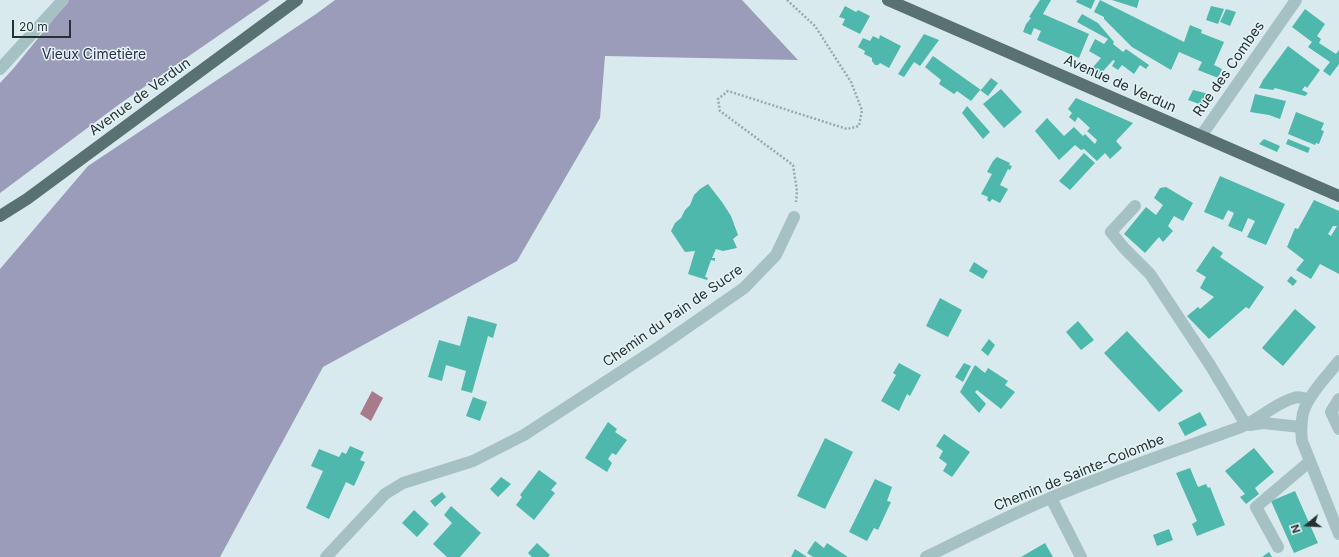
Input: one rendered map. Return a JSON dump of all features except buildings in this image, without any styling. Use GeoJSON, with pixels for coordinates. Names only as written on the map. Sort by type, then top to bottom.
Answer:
{"type":"FeatureCollection","features":[{"type":"Feature","properties":{"kind":"main road","name":"Avenue de Verdun"},"geometry":{"type":"LineString","coordinates":[[0,216],[27,199],[297,0]]}},
{"type":"Feature","properties":{"kind":"main road","name":"Avenue de Verdun"},"geometry":{"type":"LineString","coordinates":[[888,0],[1339,196]]}},
{"type":"Feature","properties":{"kind":"street"},"geometry":{"type":"LineString","coordinates":[[0,69],[63,0]]}},
{"type":"Feature","properties":{"kind":"street","name":"Rue des Combes"},"geometry":{"type":"LineString","coordinates":[[1201,136],[1296,0]]}},
{"type":"Feature","properties":{"kind":"street"},"geometry":{"type":"LineString","coordinates":[[1135,206],[1111,232],[1124,248],[1150,274],[1210,365],[1246,425]]}},
{"type":"Feature","properties":{"kind":"street","name":"Chemin du Pain de Sucre"},"geometry":{"type":"LineString","coordinates":[[326,557],[385,494],[403,483],[473,461],[524,435],[659,347],[744,288],[776,254],[794,217]]}},
{"type":"Feature","properties":{"kind":"street"},"geometry":{"type":"LineString","coordinates":[[1339,361],[1308,400],[1303,412],[1301,427],[1302,441],[1309,462],[1339,534]]}},
{"type":"Feature","properties":{"kind":"street","name":"Chemin de Sainte-Colombe"},"geometry":{"type":"LineString","coordinates":[[926,557],[999,521],[1051,498],[1246,425],[1285,401],[1295,397],[1308,400]]}},
{"type":"Feature","properties":{"kind":"street"},"geometry":{"type":"LineString","coordinates":[[1339,398],[1331,412],[1339,429]]}},
{"type":"Feature","properties":{"kind":"street","name":"Chemin de Sainte-Colombe"},"geometry":{"type":"LineString","coordinates":[[1246,425],[1263,423],[1301,427]]}},
{"type":"Feature","properties":{"kind":"street"},"geometry":{"type":"LineString","coordinates":[[1278,547],[1256,507],[1309,462]]}},
{"type":"Feature","properties":{"kind":"street"},"geometry":{"type":"LineString","coordinates":[[1051,498],[1081,557]]}},
{"type":"Feature","properties":{"kind":"path"},"geometry":{"type":"LineString","coordinates":[[787,0],[815,26],[852,82],[862,110],[859,126],[846,130],[728,91],[718,99],[720,112],[793,165],[797,191],[794,217]]}},
{"type":"Feature","properties":{"kind":"green space","name":"Vieux Cimetière"},"geometry":{"type":"Polygon","coordinates":[[[69,0],[270,0],[121,103],[0,193],[0,83],[69,0]]]}},
{"type":"Feature","properties":{"kind":"green space"},"geometry":{"type":"Polygon","coordinates":[[[335,0],[742,0],[798,60],[605,56],[600,118],[517,261],[323,367],[220,557],[0,557],[0,269],[88,166],[335,0]]]}},
{"type":"Feature","properties":{"kind":"shaded area"},"geometry":{"type":"Polygon","coordinates":[[[372,391],[383,398],[371,421],[360,414],[372,391]]]}}]}
